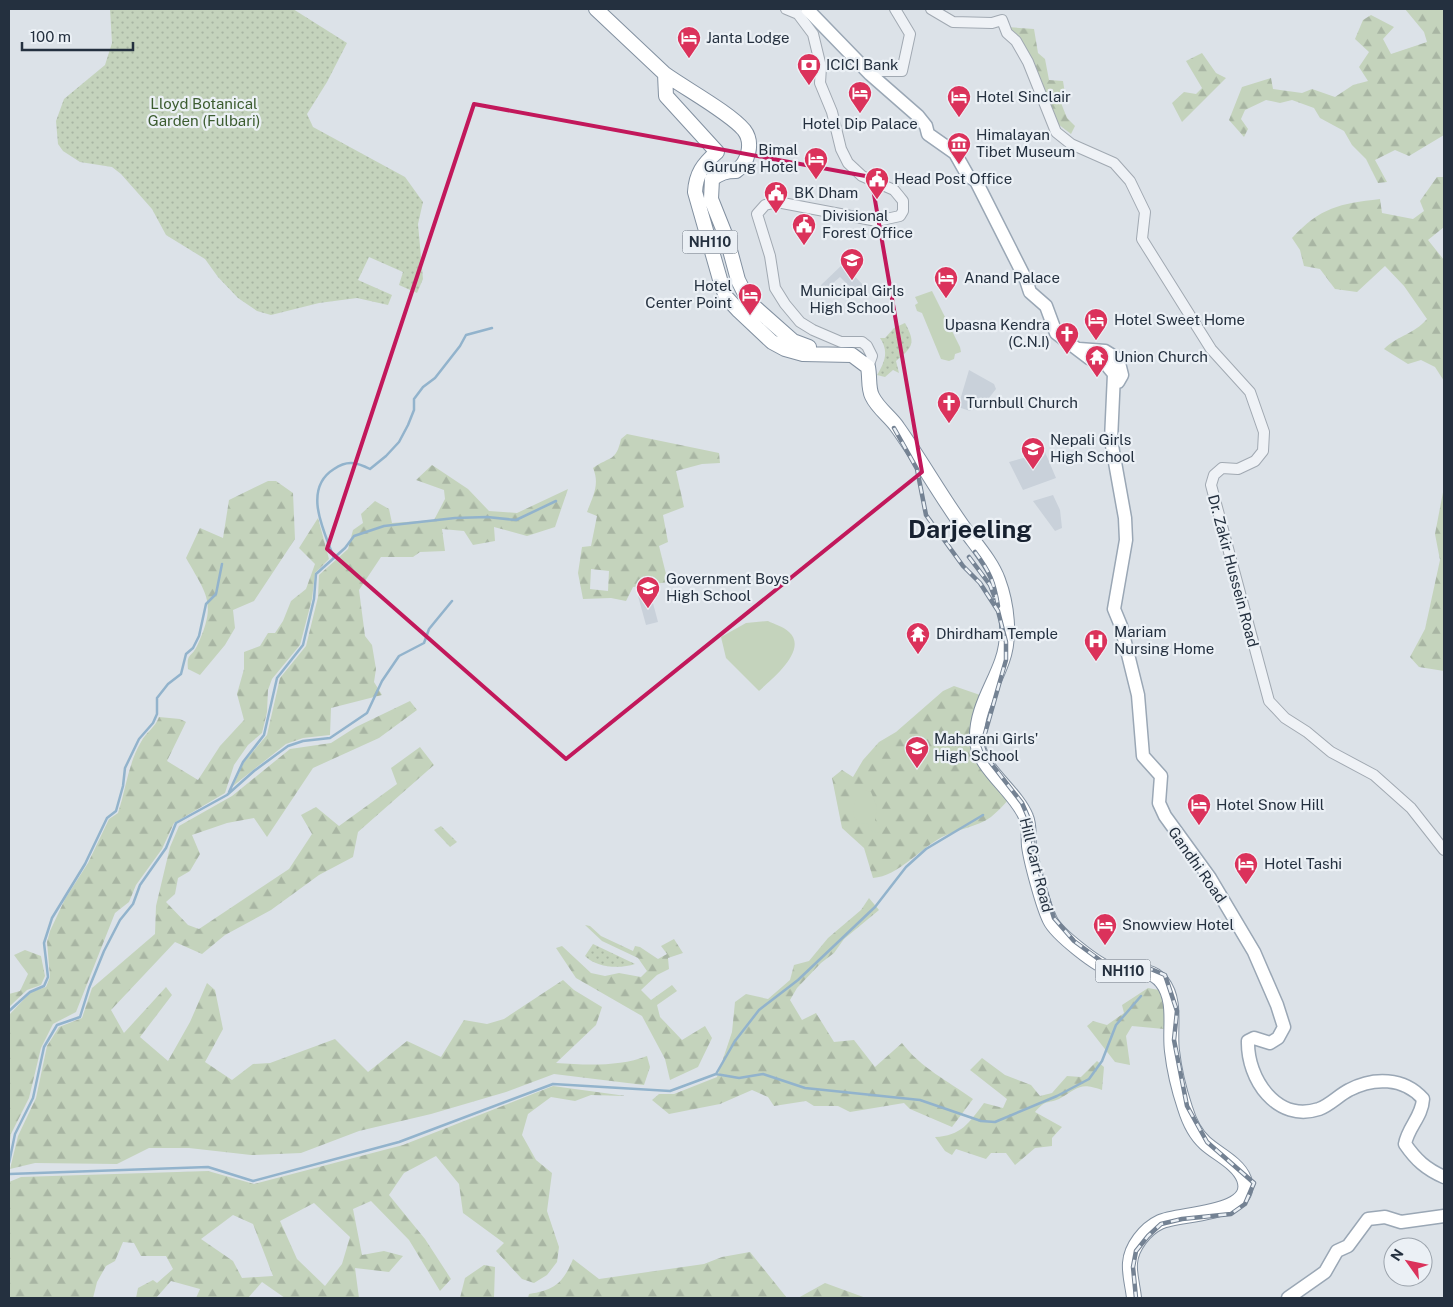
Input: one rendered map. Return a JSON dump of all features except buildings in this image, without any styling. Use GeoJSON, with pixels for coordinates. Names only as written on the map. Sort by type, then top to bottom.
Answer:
{"type":"FeatureCollection","features":[{"type":"Feature","properties":{"kind":"highway"},"geometry":{"type":"LineString","coordinates":[[596,9],[664,73],[734,121],[745,131],[749,147],[742,167],[736,172],[727,171],[718,174],[712,179],[710,190],[738,280],[749,302],[782,332],[801,346],[839,349],[857,358],[868,367]]}},
{"type":"Feature","properties":{"kind":"highway","name":"NH110"},"geometry":{"type":"LineString","coordinates":[[664,73],[666,96],[717,152],[700,170],[696,180],[695,192],[726,297],[772,342],[785,349],[803,354],[847,354]]}},
{"type":"Feature","properties":{"kind":"highway","name":"Hill Cart Road"},"geometry":{"type":"LineString","coordinates":[[868,367],[872,397],[898,426],[942,497],[998,578],[1004,602],[1008,642],[1002,662],[982,708],[976,736],[977,747],[986,763],[1019,803],[1027,819],[1029,850],[1050,922],[1094,963],[1115,971],[1143,971],[1154,975],[1162,981],[1171,1003],[1172,1051],[1189,1120],[1203,1142],[1236,1168],[1244,1179],[1245,1189],[1240,1200],[1233,1205],[1222,1210],[1184,1215],[1158,1222],[1146,1232],[1136,1246],[1130,1263],[1134,1298]]}},
{"type":"Feature","properties":{"kind":"main road","name":"Gandhi Road"},"geometry":{"type":"LineString","coordinates":[[807,9],[858,62],[918,116],[934,140],[945,146],[962,161],[968,176],[976,181],[1026,280],[1030,292],[1046,306],[1056,333],[1089,358],[1105,363],[1114,374],[1111,440],[1125,518],[1126,540],[1114,609],[1121,626],[1138,695],[1143,756],[1161,776],[1159,803],[1168,824],[1210,878],[1254,952],[1277,1005],[1284,1027],[1278,1038],[1270,1043],[1254,1038],[1248,1041],[1254,1074],[1267,1097],[1283,1107],[1304,1112],[1321,1108],[1348,1090],[1375,1082],[1390,1081],[1406,1084],[1423,1098],[1422,1108],[1417,1121],[1406,1133],[1405,1144],[1416,1160],[1428,1170],[1444,1177]]}},
{"type":"Feature","properties":{"kind":"main road"},"geometry":{"type":"LineString","coordinates":[[1288,1298],[1325,1272],[1336,1252],[1348,1246],[1368,1219],[1385,1217],[1401,1222],[1444,1216]]}},
{"type":"Feature","properties":{"kind":"street"},"geometry":{"type":"LineString","coordinates":[[786,9],[798,14],[813,34],[821,67],[820,83],[832,112],[840,149],[848,163],[862,176],[894,190],[903,201],[903,211],[900,216],[877,220],[777,202],[760,208],[757,214],[770,256],[775,288],[784,304],[800,322],[813,330],[841,342],[862,342],[868,346],[872,353],[868,367]]}},
{"type":"Feature","properties":{"kind":"street"},"geometry":{"type":"LineString","coordinates":[[858,62],[880,71],[902,71],[910,34],[895,9]]}},
{"type":"Feature","properties":{"kind":"street","name":"Dr. Zakir Hussein Road"},"geometry":{"type":"LineString","coordinates":[[931,9],[953,22],[1002,20],[1007,33],[1016,41],[1028,62],[1056,132],[1071,144],[1114,163],[1130,181],[1145,212],[1142,239],[1211,349],[1250,392],[1264,432],[1263,451],[1255,461],[1238,469],[1222,468],[1214,475],[1211,485],[1269,701],[1285,718],[1307,732],[1331,752],[1374,775],[1411,808],[1444,850]]}},
{"type":"Feature","properties":{"kind":"highlighted area"},"geometry":{"type":"Polygon","coordinates":[[[474,104],[871,177],[922,472],[566,759],[327,549],[474,104]]]}},
{"type":"Feature","properties":{"kind":"shaded area","name":"Municipal Girls High School"},"geometry":{"type":"Polygon","coordinates":[[[843,264],[864,286],[856,293],[840,277],[825,290],[820,286],[843,264]]]}},
{"type":"Feature","properties":{"kind":"shaded area"},"geometry":{"type":"Polygon","coordinates":[[[969,370],[994,384],[996,389],[985,403],[970,411],[958,407],[969,370]]]}},
{"type":"Feature","properties":{"kind":"shaded area","name":"Nepali Girls High School"},"geometry":{"type":"Polygon","coordinates":[[[1045,452],[1056,478],[1023,490],[1009,462],[1045,452]]]}},
{"type":"Feature","properties":{"kind":"shaded area","name":"Nepali Girls High School"},"geometry":{"type":"Polygon","coordinates":[[[1053,495],[1060,510],[1062,528],[1055,531],[1033,501],[1053,495]]]}},
{"type":"Feature","properties":{"kind":"shaded area","name":"Government Boys High School"},"geometry":{"type":"Polygon","coordinates":[[[650,592],[658,622],[646,625],[638,596],[650,592]]]}},
{"type":"Feature","properties":{"kind":"green space","name":"Lloyd Botanical Garden (Fulbari)"},"geometry":{"type":"Polygon","coordinates":[[[110,9],[293,9],[347,43],[327,82],[307,114],[313,127],[405,177],[423,202],[418,224],[423,279],[417,293],[399,285],[403,272],[369,257],[358,280],[392,295],[388,305],[357,298],[319,303],[271,315],[257,311],[238,298],[218,277],[205,259],[166,235],[152,209],[121,174],[112,167],[80,162],[63,151],[58,144],[56,121],[64,99],[105,65],[112,43],[110,9]]]}},
{"type":"Feature","properties":{"kind":"green space"},"geometry":{"type":"Polygon","coordinates":[[[1405,9],[1444,9],[1444,135],[1409,156],[1395,150],[1375,160],[1387,182],[1378,183],[1366,159],[1352,145],[1344,131],[1320,118],[1314,108],[1292,100],[1280,103],[1266,100],[1245,110],[1241,119],[1248,129],[1244,137],[1229,120],[1242,87],[1271,78],[1273,89],[1302,93],[1312,89],[1335,97],[1353,85],[1368,81],[1359,67],[1369,52],[1355,39],[1363,20],[1371,15],[1394,27],[1383,39],[1391,54],[1427,42],[1424,32],[1405,9]]]}},
{"type":"Feature","properties":{"kind":"green space"},"geometry":{"type":"Polygon","coordinates":[[[1007,27],[1034,29],[1038,53],[1045,59],[1049,80],[1063,81],[1065,94],[1059,98],[1067,118],[1075,126],[1071,134],[1054,121],[1007,27]]]}},
{"type":"Feature","properties":{"kind":"green space"},"geometry":{"type":"Polygon","coordinates":[[[1202,53],[1216,73],[1226,78],[1182,122],[1172,103],[1184,92],[1196,94],[1202,88],[1186,61],[1202,53]]]}},
{"type":"Feature","properties":{"kind":"green space"},"geometry":{"type":"Polygon","coordinates":[[[1437,177],[1444,177],[1444,227],[1428,240],[1444,260],[1444,381],[1435,367],[1421,360],[1408,364],[1384,349],[1417,328],[1427,319],[1404,286],[1385,266],[1357,292],[1335,289],[1320,269],[1304,266],[1300,250],[1292,238],[1322,213],[1353,203],[1380,199],[1382,213],[1413,219],[1424,211],[1420,201],[1437,177]]]}},
{"type":"Feature","properties":{"kind":"green space"},"geometry":{"type":"Polygon","coordinates":[[[932,291],[960,347],[961,352],[955,354],[954,359],[949,361],[941,359],[922,313],[917,311],[915,305],[918,303],[915,297],[932,291]]]}},
{"type":"Feature","properties":{"kind":"green space"},"geometry":{"type":"Polygon","coordinates":[[[905,323],[911,335],[911,344],[906,352],[896,361],[899,373],[893,370],[885,377],[877,375],[885,357],[883,343],[880,338],[885,338],[894,328],[905,323]]]}},
{"type":"Feature","properties":{"kind":"green space"},"geometry":{"type":"Polygon","coordinates":[[[627,434],[719,453],[720,463],[702,464],[676,471],[684,507],[663,515],[668,542],[659,546],[668,582],[633,587],[626,601],[611,598],[583,599],[578,573],[582,547],[591,546],[597,516],[587,512],[596,485],[593,468],[612,458],[617,452],[621,439],[627,434]],[[591,569],[590,589],[608,591],[609,571],[591,569]]]}},
{"type":"Feature","properties":{"kind":"green space"},"geometry":{"type":"Polygon","coordinates":[[[432,465],[468,489],[489,511],[517,513],[568,489],[555,527],[527,536],[494,527],[495,541],[473,545],[464,531],[442,529],[445,551],[420,552],[413,557],[381,557],[359,590],[365,636],[372,645],[376,669],[374,682],[382,695],[331,708],[330,735],[303,738],[286,744],[233,786],[244,762],[267,735],[280,678],[306,646],[318,597],[319,575],[348,549],[353,530],[363,523],[361,514],[375,501],[389,509],[392,523],[434,520],[445,499],[444,490],[416,480],[432,465]]]}},
{"type":"Feature","properties":{"kind":"green space"},"geometry":{"type":"Polygon","coordinates":[[[268,481],[276,481],[293,493],[295,539],[254,601],[233,610],[235,628],[225,645],[200,675],[188,669],[188,660],[197,646],[207,619],[207,600],[186,558],[200,528],[223,538],[229,500],[268,481]]]}},
{"type":"Feature","properties":{"kind":"green space"},"geometry":{"type":"Polygon","coordinates":[[[1444,487],[1444,671],[1419,667],[1410,657],[1425,629],[1440,560],[1435,534],[1444,487]]]}},
{"type":"Feature","properties":{"kind":"green space"},"geometry":{"type":"Polygon","coordinates":[[[318,518],[329,559],[315,573],[312,599],[300,645],[272,679],[268,690],[267,712],[262,733],[248,745],[234,765],[225,793],[174,823],[162,849],[136,885],[129,902],[115,913],[76,1012],[53,1024],[41,1048],[29,1098],[11,1134],[9,1147],[9,1015],[31,992],[46,987],[50,977],[47,942],[50,931],[65,899],[88,863],[109,819],[118,813],[130,768],[137,750],[159,717],[180,719],[186,722],[167,761],[198,780],[220,746],[244,720],[237,694],[244,669],[244,652],[260,646],[268,633],[275,633],[283,621],[291,601],[306,589],[315,564],[299,548],[318,518]]]}},
{"type":"Feature","properties":{"kind":"green space"},"geometry":{"type":"Polygon","coordinates":[[[768,621],[789,632],[794,639],[794,647],[786,664],[759,691],[726,658],[721,637],[746,623],[768,621]]]}},
{"type":"Feature","properties":{"kind":"green space","name":"Maharani Girls' High School"},"geometry":{"type":"Polygon","coordinates":[[[954,686],[980,695],[973,742],[1008,800],[986,820],[942,837],[892,872],[873,878],[864,848],[842,828],[832,778],[842,770],[853,777],[863,760],[879,742],[896,732],[943,691],[954,686]]]}},
{"type":"Feature","properties":{"kind":"green space"},"geometry":{"type":"Polygon","coordinates":[[[410,701],[417,710],[379,738],[313,768],[267,837],[254,818],[227,823],[192,835],[200,854],[190,871],[178,878],[175,894],[166,902],[188,925],[199,929],[289,869],[312,834],[301,815],[316,807],[339,826],[397,784],[391,768],[420,747],[434,765],[358,832],[353,857],[319,875],[271,910],[225,935],[202,954],[175,942],[111,1010],[124,1033],[166,987],[172,995],[140,1037],[168,1061],[190,1022],[207,983],[215,990],[223,1029],[205,1062],[232,1080],[253,1064],[270,1063],[335,1039],[368,1072],[407,1041],[441,1057],[464,1020],[487,1024],[504,1019],[563,980],[574,990],[602,1007],[596,1025],[556,1063],[614,1064],[647,1056],[650,1067],[644,1085],[554,1074],[506,1092],[431,1114],[359,1131],[301,1153],[251,1155],[189,1148],[149,1148],[117,1164],[35,1163],[10,1169],[18,1136],[36,1098],[47,1046],[59,1027],[82,1018],[92,988],[155,934],[156,906],[170,847],[179,826],[232,796],[290,749],[331,743],[356,727],[410,701]]]}},
{"type":"Feature","properties":{"kind":"green space"},"geometry":{"type":"Polygon","coordinates":[[[864,790],[871,792],[877,807],[875,820],[881,830],[878,833],[869,830],[868,824],[858,823],[853,814],[856,794],[864,790]]]}},
{"type":"Feature","properties":{"kind":"green space"},"geometry":{"type":"Polygon","coordinates":[[[441,826],[457,842],[450,847],[434,830],[441,826]]]}},
{"type":"Feature","properties":{"kind":"green space"},"geometry":{"type":"Polygon","coordinates":[[[869,898],[879,910],[844,939],[834,953],[821,963],[797,988],[790,1000],[802,1020],[816,1013],[834,1042],[854,1040],[875,1067],[902,1043],[926,1067],[973,1099],[952,1127],[910,1109],[904,1103],[850,1112],[838,1106],[814,1106],[806,1101],[774,1106],[768,1097],[752,1090],[720,1104],[669,1114],[652,1100],[659,1094],[674,1094],[717,1077],[732,1032],[735,1002],[746,994],[768,999],[790,980],[794,965],[809,961],[828,938],[861,910],[869,898]]]}},
{"type":"Feature","properties":{"kind":"green space"},"geometry":{"type":"Polygon","coordinates":[[[585,925],[590,926],[601,936],[633,951],[635,946],[640,947],[658,959],[667,954],[661,946],[674,939],[683,953],[668,958],[669,969],[657,975],[641,990],[651,1000],[672,985],[677,991],[657,1005],[660,1017],[682,1040],[705,1026],[712,1038],[698,1067],[670,1080],[665,1059],[642,1016],[576,978],[556,948],[562,946],[591,973],[605,976],[619,973],[641,977],[647,971],[638,958],[602,941],[585,925]]]}},
{"type":"Feature","properties":{"kind":"green space"},"geometry":{"type":"Polygon","coordinates":[[[593,944],[635,964],[616,967],[596,963],[585,956],[593,944]]]}},
{"type":"Feature","properties":{"kind":"green space"},"geometry":{"type":"Polygon","coordinates":[[[25,950],[41,956],[45,976],[41,985],[27,990],[9,1007],[9,994],[20,991],[28,974],[14,955],[25,950]]]}},
{"type":"Feature","properties":{"kind":"green space"},"geometry":{"type":"Polygon","coordinates":[[[1148,988],[1159,990],[1168,1006],[1164,1029],[1132,1026],[1126,1036],[1130,1065],[1115,1062],[1087,1026],[1093,1021],[1107,1025],[1124,1013],[1122,1005],[1148,988]]]}},
{"type":"Feature","properties":{"kind":"green space"},"geometry":{"type":"Polygon","coordinates":[[[982,1058],[1005,1075],[1031,1085],[1040,1096],[1052,1093],[1067,1076],[1081,1077],[1097,1061],[1104,1067],[1102,1090],[1088,1086],[1079,1087],[1059,1099],[1042,1105],[1035,1112],[1062,1127],[1052,1138],[1052,1146],[1035,1148],[1015,1165],[1006,1153],[991,1153],[986,1159],[956,1149],[952,1155],[945,1151],[935,1137],[952,1134],[964,1127],[984,1103],[1003,1108],[1007,1099],[970,1070],[982,1058]]]}},
{"type":"Feature","properties":{"kind":"green space"},"geometry":{"type":"Polygon","coordinates":[[[553,1086],[626,1096],[591,1095],[575,1101],[551,1097],[528,1114],[522,1135],[536,1160],[552,1173],[547,1211],[559,1247],[557,1262],[547,1275],[534,1283],[522,1279],[496,1251],[504,1243],[463,1213],[459,1184],[436,1156],[404,1173],[389,1195],[425,1239],[451,1279],[440,1291],[409,1240],[371,1201],[353,1209],[362,1255],[384,1251],[403,1256],[389,1272],[355,1268],[359,1298],[285,1298],[262,1282],[248,1298],[196,1298],[200,1289],[171,1281],[156,1298],[136,1298],[138,1288],[153,1280],[157,1283],[173,1269],[166,1256],[141,1256],[134,1243],[123,1242],[115,1261],[106,1266],[97,1282],[93,1298],[9,1298],[9,1182],[21,1177],[208,1171],[254,1184],[403,1145],[553,1086]],[[314,1203],[280,1221],[297,1259],[325,1286],[342,1264],[350,1237],[314,1203]],[[233,1215],[201,1239],[233,1261],[242,1278],[273,1276],[253,1224],[233,1215]]]}},
{"type":"Feature","properties":{"kind":"green space"},"geometry":{"type":"Polygon","coordinates":[[[750,1252],[787,1298],[528,1298],[529,1294],[545,1290],[562,1280],[573,1259],[599,1279],[704,1264],[722,1257],[750,1252]]]}},
{"type":"Feature","properties":{"kind":"green space"},"geometry":{"type":"Polygon","coordinates":[[[484,1265],[495,1267],[494,1298],[460,1298],[465,1278],[484,1265]]]}},
{"type":"Feature","properties":{"kind":"green space"},"geometry":{"type":"Polygon","coordinates":[[[825,1283],[866,1298],[798,1298],[825,1283]]]}},
{"type":"Feature","properties":{"kind":"waterway"},"geometry":{"type":"LineString","coordinates":[[334,558],[318,511],[317,499],[324,477],[334,469],[347,463],[370,469],[386,456],[399,442],[408,425],[414,410],[414,399],[423,387],[435,378],[460,346],[466,335],[492,328]]}},
{"type":"Feature","properties":{"kind":"waterway"},"geometry":{"type":"LineString","coordinates":[[229,792],[243,762],[264,735],[277,678],[303,645],[314,599],[316,574],[345,548],[354,536],[384,526],[455,518],[487,517],[516,520],[556,501]]}},
{"type":"Feature","properties":{"kind":"waterway"},"geometry":{"type":"LineString","coordinates":[[9,1011],[30,992],[44,986],[48,977],[44,943],[52,918],[85,864],[107,818],[116,811],[123,786],[125,768],[139,739],[153,723],[157,714],[157,698],[168,684],[181,674],[186,654],[193,648],[199,636],[206,604],[216,594],[222,564]]}},
{"type":"Feature","properties":{"kind":"waterway"},"geometry":{"type":"LineString","coordinates":[[9,1163],[15,1134],[33,1098],[44,1047],[57,1025],[80,1017],[104,951],[120,920],[133,904],[140,885],[166,848],[176,823],[227,795],[254,771],[288,746],[303,741],[330,738],[367,713],[382,681],[399,656],[424,643],[429,629],[452,601]]}},
{"type":"Feature","properties":{"kind":"waterway"},"geometry":{"type":"LineString","coordinates":[[9,1174],[208,1167],[253,1181],[399,1142],[553,1084],[670,1091],[716,1074],[735,1041],[759,1010],[798,980],[875,907],[906,867],[926,849],[983,815]]}},
{"type":"Feature","properties":{"kind":"waterway"},"geometry":{"type":"LineString","coordinates":[[716,1074],[739,1078],[763,1074],[805,1088],[920,1100],[981,1121],[995,1122],[1057,1096],[1089,1079],[1102,1061],[1116,1025],[1141,996]]}},
{"type":"Feature","properties":{"kind":"railway"},"geometry":{"type":"LineString","coordinates":[[894,428],[917,469],[926,515],[963,566],[980,583],[998,611],[1006,642],[1006,660],[982,744],[987,758],[1022,803],[1032,826],[1034,854],[1054,918],[1074,941],[1112,969],[1123,969],[1139,964],[1165,975],[1177,1011],[1174,1040],[1187,1106],[1207,1142],[1254,1183],[1245,1204],[1231,1214],[1182,1219],[1161,1224],[1148,1236],[1136,1251],[1133,1267],[1136,1298]]}},
{"type":"Feature","properties":{"kind":"railway"},"geometry":{"type":"LineString","coordinates":[[975,552],[991,578],[998,606]]}},
{"type":"Feature","properties":{"kind":"railway"},"geometry":{"type":"LineString","coordinates":[[969,557],[990,585],[995,598]]}},
{"type":"Feature","properties":{"kind":"place","name":"Janta Lodge"},"geometry":{"type":"Point","coordinates":[689,59]}},
{"type":"Feature","properties":{"kind":"place","name":"ICICI Bank"},"geometry":{"type":"Point","coordinates":[809,86]}},
{"type":"Feature","properties":{"kind":"place","name":"Hotel Dip Palace"},"geometry":{"type":"Point","coordinates":[860,114]}},
{"type":"Feature","properties":{"kind":"place","name":"Hotel Sinclair"},"geometry":{"type":"Point","coordinates":[959,118]}},
{"type":"Feature","properties":{"kind":"place","name":"Himalayan Tibet Museum"},"geometry":{"type":"Point","coordinates":[959,165]}},
{"type":"Feature","properties":{"kind":"place","name":"Bimal Gurung Hotel"},"geometry":{"type":"Point","coordinates":[816,180]}},
{"type":"Feature","properties":{"kind":"place","name":"Head Post Office"},"geometry":{"type":"Point","coordinates":[877,200]}},
{"type":"Feature","properties":{"kind":"place","name":"BK Dham"},"geometry":{"type":"Point","coordinates":[776,214]}},
{"type":"Feature","properties":{"kind":"place","name":"Divisional Forest Office"},"geometry":{"type":"Point","coordinates":[804,246]}},
{"type":"Feature","properties":{"kind":"place","name":"Municipal Girls High School"},"geometry":{"type":"Point","coordinates":[852,281]}},
{"type":"Feature","properties":{"kind":"place","name":"Anand Palace"},"geometry":{"type":"Point","coordinates":[946,299]}},
{"type":"Feature","properties":{"kind":"place","name":"Hotel Center Point"},"geometry":{"type":"Point","coordinates":[750,316]}},
{"type":"Feature","properties":{"kind":"place","name":"Hotel Sweet Home"},"geometry":{"type":"Point","coordinates":[1096,341]}},
{"type":"Feature","properties":{"kind":"place","name":"Upasna Kendra (C.N.I)"},"geometry":{"type":"Point","coordinates":[1067,355]}},
{"type":"Feature","properties":{"kind":"place","name":"Union Church"},"geometry":{"type":"Point","coordinates":[1097,378]}},
{"type":"Feature","properties":{"kind":"place","name":"Turnbull Church"},"geometry":{"type":"Point","coordinates":[949,424]}},
{"type":"Feature","properties":{"kind":"place","name":"Nepali Girls High School"},"geometry":{"type":"Point","coordinates":[1033,470]}},
{"type":"Feature","properties":{"kind":"place","name":"Government Boys High School"},"geometry":{"type":"Point","coordinates":[648,609]}},
{"type":"Feature","properties":{"kind":"place","name":"Dhirdham Temple"},"geometry":{"type":"Point","coordinates":[918,655]}},
{"type":"Feature","properties":{"kind":"place","name":"Mariam Nursing Home"},"geometry":{"type":"Point","coordinates":[1096,662]}},
{"type":"Feature","properties":{"kind":"place","name":"Maharani Girls' High School"},"geometry":{"type":"Point","coordinates":[917,769]}},
{"type":"Feature","properties":{"kind":"place","name":"Hotel Snow Hill"},"geometry":{"type":"Point","coordinates":[1199,826]}},
{"type":"Feature","properties":{"kind":"place","name":"Hotel Tashi"},"geometry":{"type":"Point","coordinates":[1246,885]}},
{"type":"Feature","properties":{"kind":"place","name":"Snowview Hotel"},"geometry":{"type":"Point","coordinates":[1105,946]}},
{"type":"Feature","properties":{"kind":"district","name":"Darjeeling"},"geometry":{"type":"Point","coordinates":[970,529]}}]}
